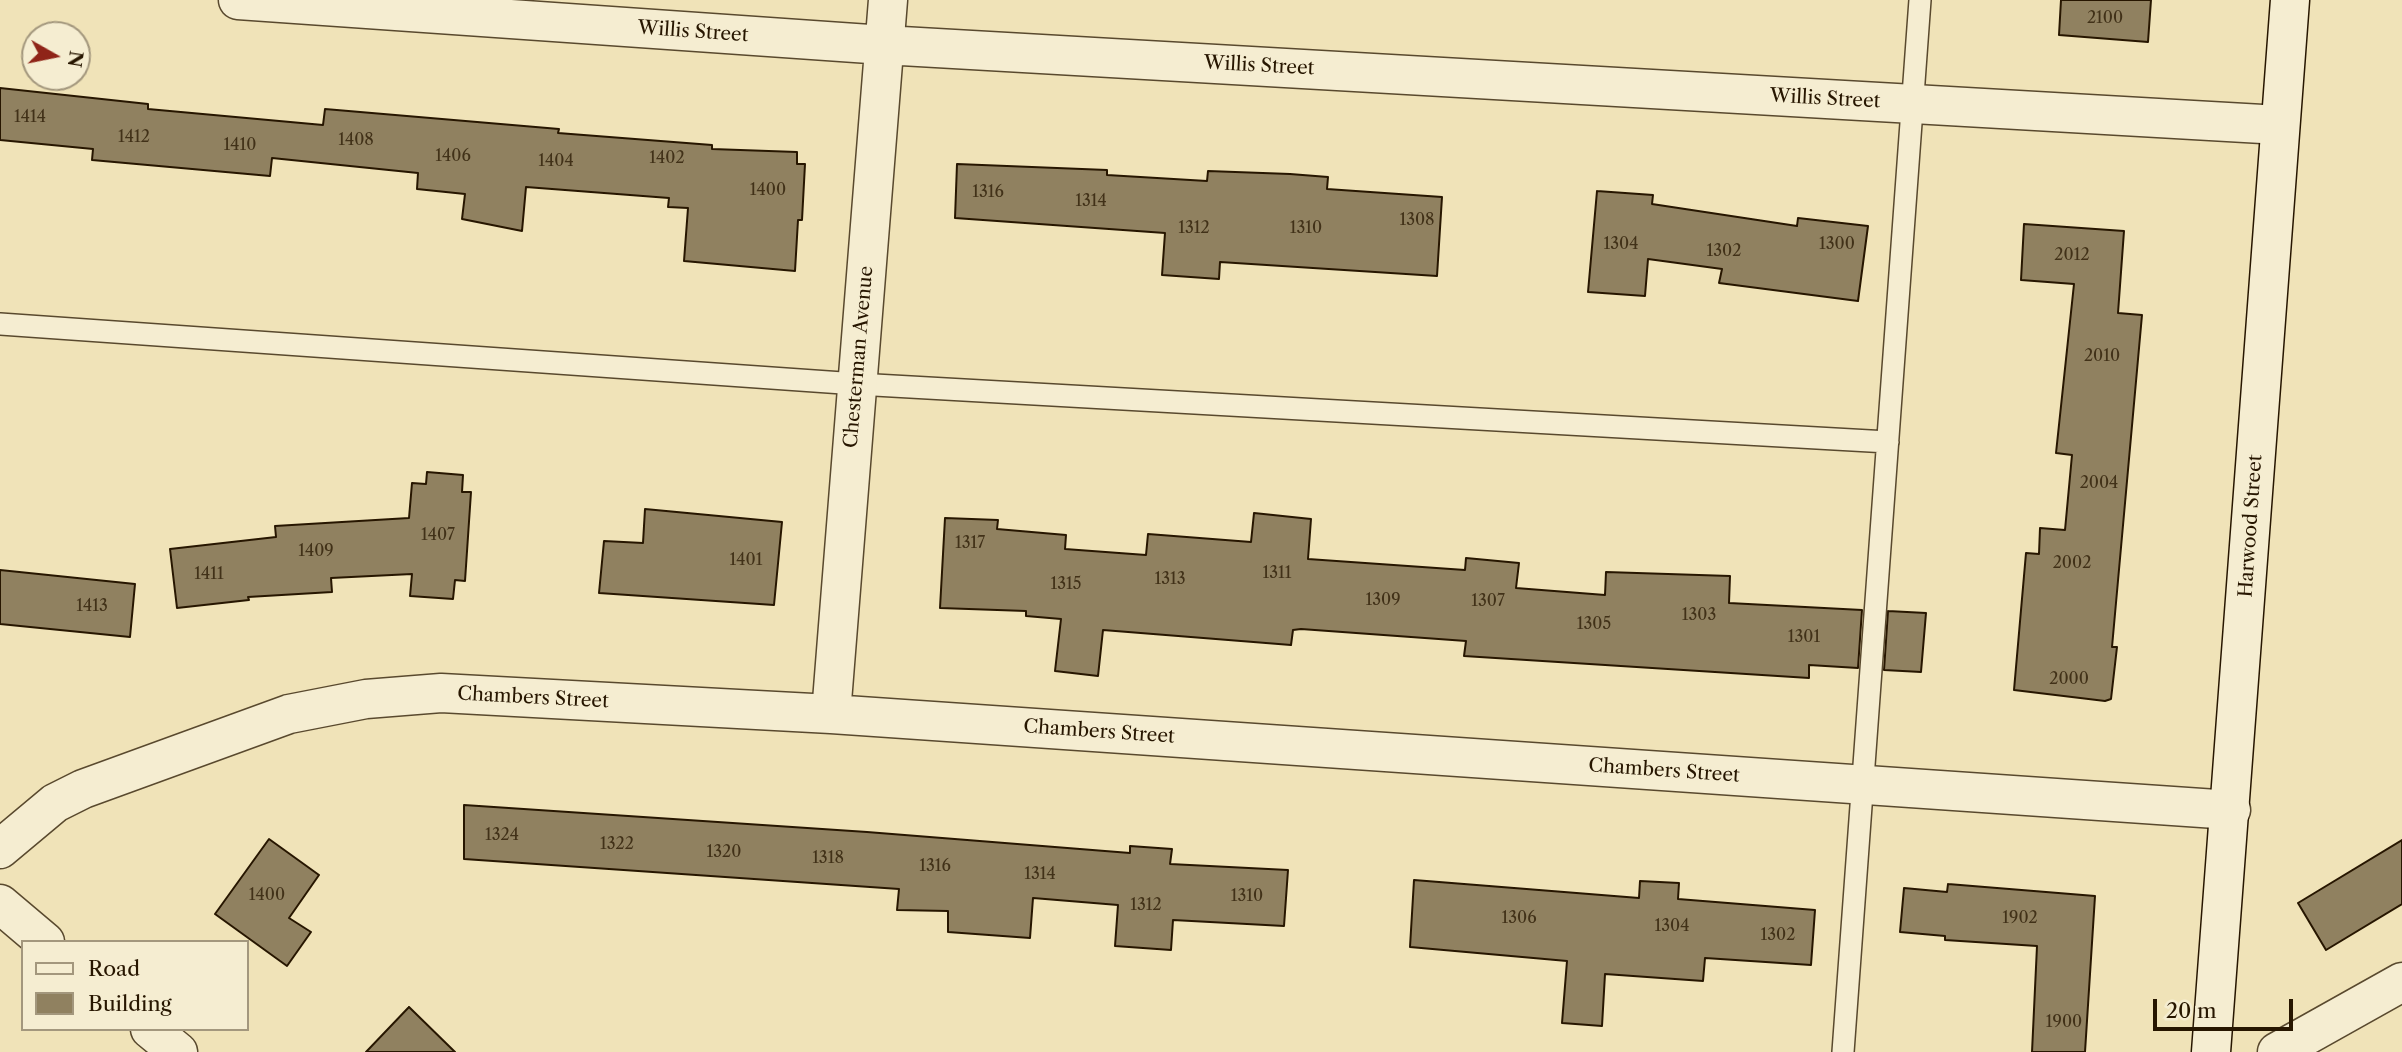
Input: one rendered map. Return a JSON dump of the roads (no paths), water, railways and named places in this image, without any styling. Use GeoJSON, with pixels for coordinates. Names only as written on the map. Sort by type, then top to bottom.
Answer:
{"type":"FeatureCollection","features":[{"type":"Feature","properties":{"kind":"street","name":"Willis Street"},"geometry":{"type":"LineString","coordinates":[[238,0],[884,45],[2280,125]]}},
{"type":"Feature","properties":{"kind":"street","name":"Chesterman Avenue"},"geometry":{"type":"LineString","coordinates":[[831,714],[888,0]]}},
{"type":"Feature","properties":{"kind":"street","name":"Harwood Street"},"geometry":{"type":"LineString","coordinates":[[2211,1052],[2290,0]]}},
{"type":"Feature","properties":{"kind":"street","name":"Chambers Street"},"geometry":{"type":"LineString","coordinates":[[0,849],[55,803],[83,789],[289,714],[366,699],[441,693],[831,714],[2231,810]]}},
{"type":"Feature","properties":{"kind":"street"},"geometry":{"type":"LineString","coordinates":[[0,904],[44,940]]}},
{"type":"Feature","properties":{"kind":"street"},"geometry":{"type":"LineString","coordinates":[[2277,1052],[2402,982]]}},
{"type":"Feature","properties":{"kind":"street"},"geometry":{"type":"LineString","coordinates":[[152,1031],[178,1052]]}},
{"type":"Feature","properties":{"kind":"lane"},"geometry":{"type":"LineString","coordinates":[[1843,1052],[1920,0]]}},
{"type":"Feature","properties":{"kind":"lane"},"geometry":{"type":"LineString","coordinates":[[0,324],[857,384],[1888,442]]}}]}
